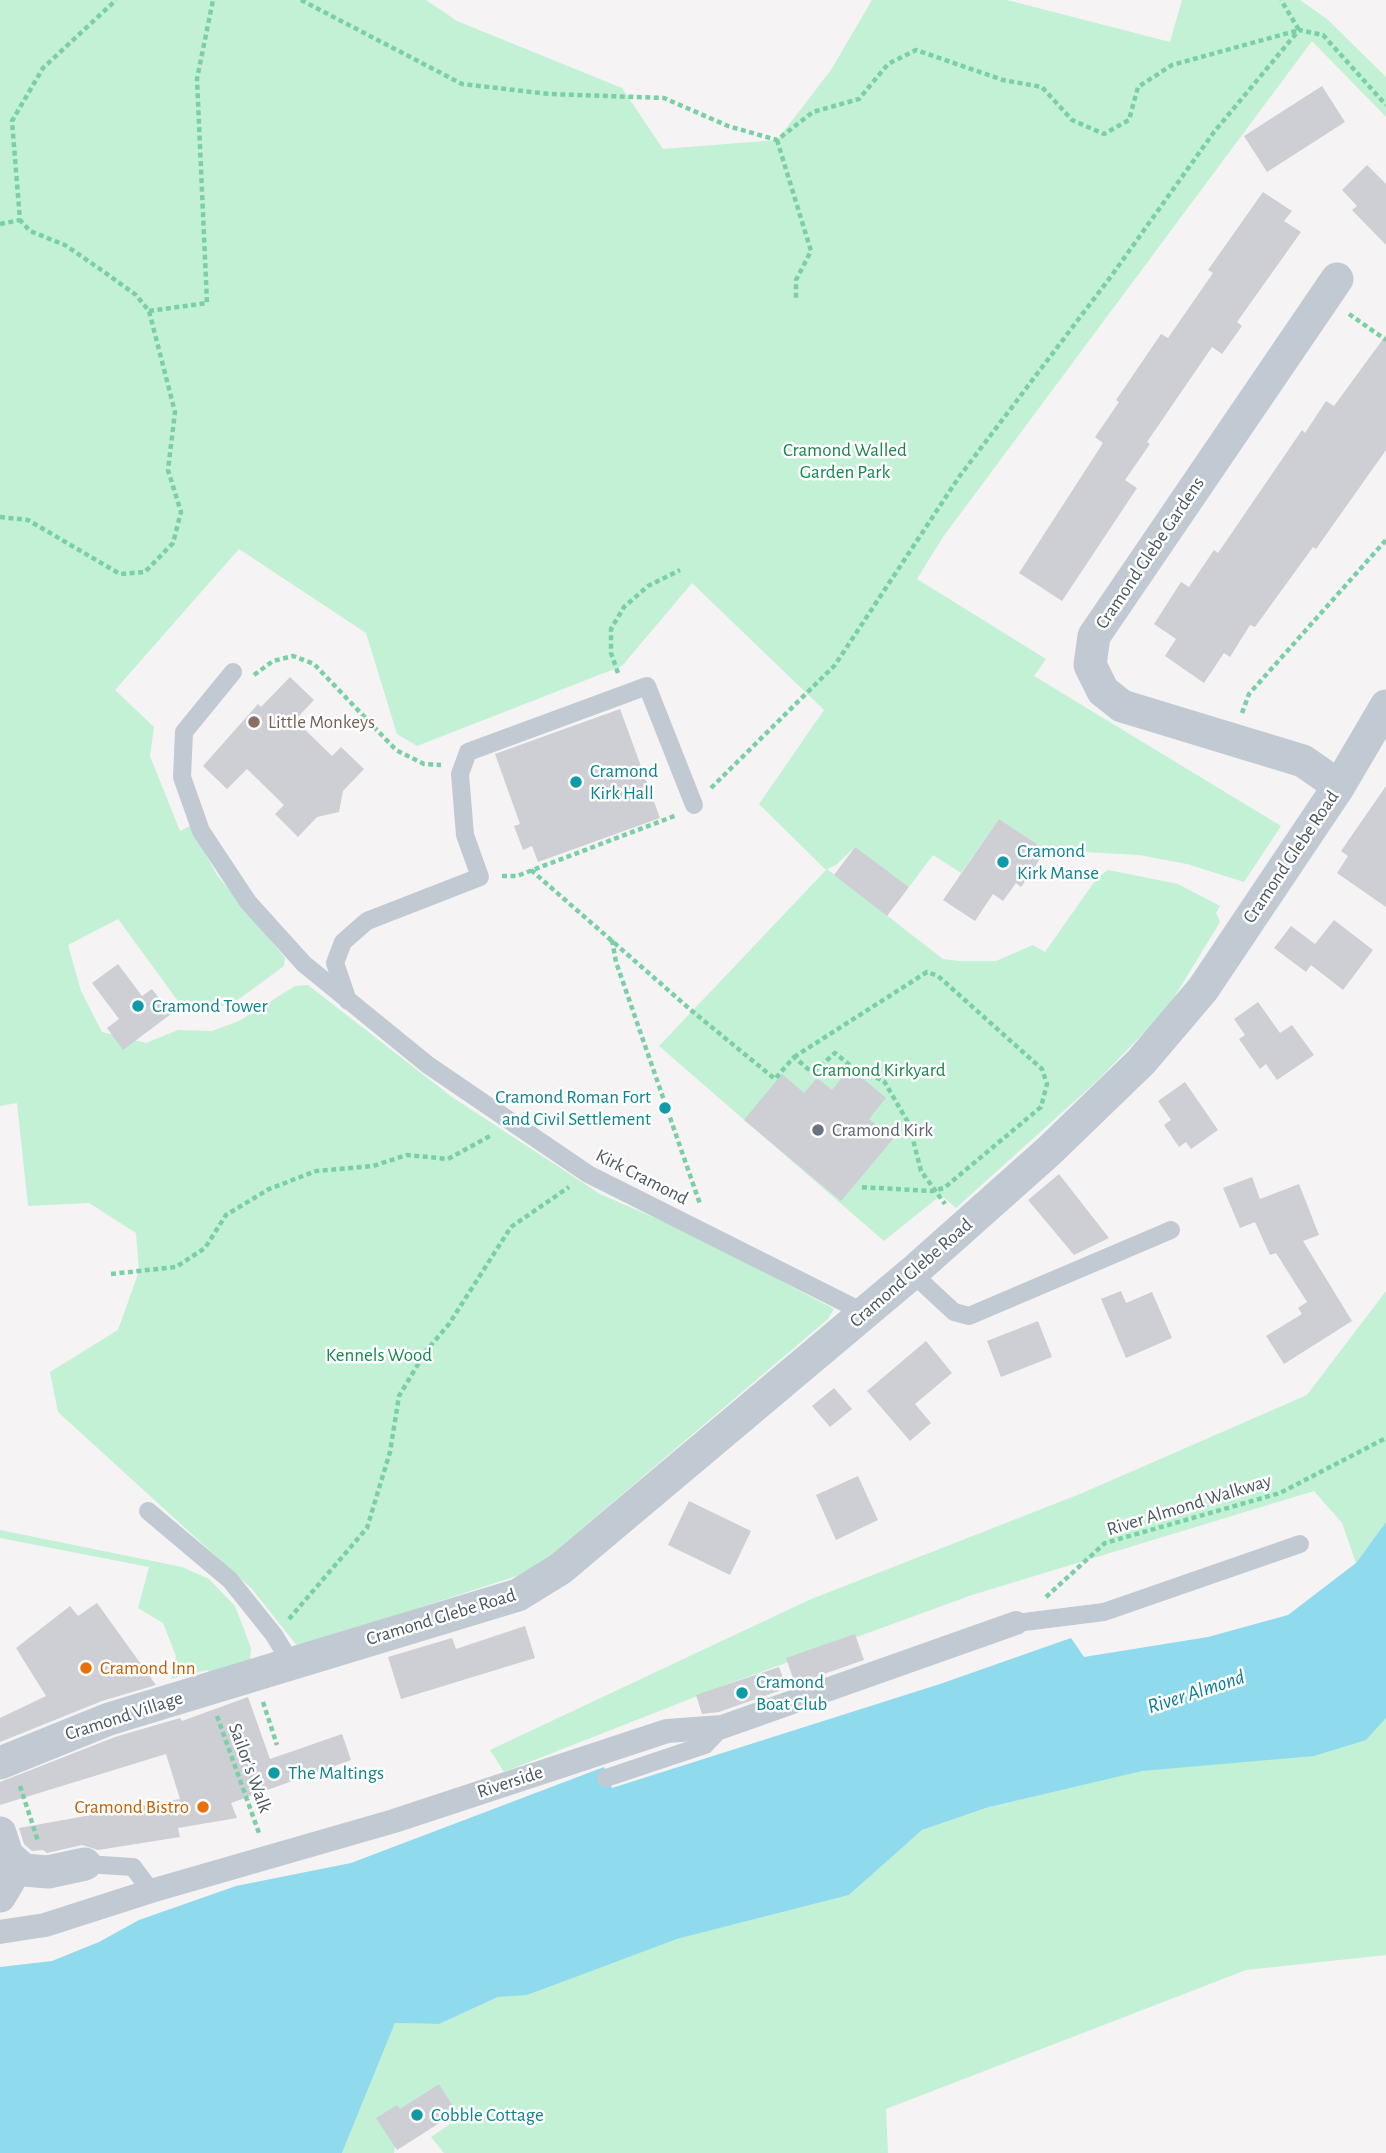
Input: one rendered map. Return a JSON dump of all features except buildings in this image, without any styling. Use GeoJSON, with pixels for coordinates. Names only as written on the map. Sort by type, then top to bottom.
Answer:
{"type":"FeatureCollection","features":[{"type":"Feature","properties":{"kind":"street","name":"Cramond Glebe Gardens"},"geometry":{"type":"LineString","coordinates":[[1331,288],[1094,636],[1090,665],[1103,691],[1122,706],[1303,761],[1339,786]]}},
{"type":"Feature","properties":{"kind":"street","name":"Cramond Glebe Road"},"geometry":{"type":"LineString","coordinates":[[291,1663],[518,1595],[560,1569],[912,1273],[1049,1151],[1182,1016],[1381,724]]}},
{"type":"Feature","properties":{"kind":"street","name":"Riverside"},"geometry":{"type":"LineString","coordinates":[[0,1932],[45,1926],[151,1891],[394,1821],[667,1731],[722,1727],[1016,1623]]}},
{"type":"Feature","properties":{"kind":"street","name":"Cramond Village"},"geometry":{"type":"LineString","coordinates":[[5,1760],[109,1719],[291,1663]]}},
{"type":"Feature","properties":{"kind":"street"},"geometry":{"type":"LineString","coordinates":[[0,1833],[7,1855],[33,1869],[85,1864]]}},
{"type":"Feature","properties":{"kind":"street"},"geometry":{"type":"LineString","coordinates":[[0,1896],[33,1869]]}},
{"type":"Feature","properties":{"kind":"lane","name":"Kirk Cramond"},"geometry":{"type":"LineString","coordinates":[[233,672],[184,732],[182,777],[201,831],[248,902],[304,964],[428,1065],[588,1174],[865,1313]]}},
{"type":"Feature","properties":{"kind":"lane"},"geometry":{"type":"LineString","coordinates":[[348,1001],[335,963],[343,942],[367,921],[480,877],[465,835],[460,774],[468,752],[647,686],[694,805]]}},
{"type":"Feature","properties":{"kind":"lane"},"geometry":{"type":"LineString","coordinates":[[912,1273],[954,1312],[970,1316],[1171,1230]]}},
{"type":"Feature","properties":{"kind":"lane"},"geometry":{"type":"LineString","coordinates":[[148,1511],[230,1580],[274,1635],[291,1663]]}},
{"type":"Feature","properties":{"kind":"lane"},"geometry":{"type":"LineString","coordinates":[[1016,1623],[1104,1612],[1300,1544]]}},
{"type":"Feature","properties":{"kind":"lane"},"geometry":{"type":"LineString","coordinates":[[606,1778],[705,1745],[722,1727]]}},
{"type":"Feature","properties":{"kind":"lane"},"geometry":{"type":"LineString","coordinates":[[85,1864],[133,1867],[151,1891]]}},
{"type":"Feature","properties":{"kind":"path"},"geometry":{"type":"LineString","coordinates":[[0,517],[28,520],[120,574],[145,572],[173,543],[181,512],[168,471],[175,412],[149,311],[136,295],[100,268],[65,245],[30,231],[20,220],[12,121],[43,68],[116,0]]}},
{"type":"Feature","properties":{"kind":"path"},"geometry":{"type":"LineString","coordinates":[[149,311],[207,303],[197,79],[213,0]]}},
{"type":"Feature","properties":{"kind":"path"},"geometry":{"type":"LineString","coordinates":[[301,0],[462,84],[548,94],[664,98],[728,126],[777,140]]}},
{"type":"Feature","properties":{"kind":"path"},"geometry":{"type":"LineString","coordinates":[[1281,0],[1299,30]]}},
{"type":"Feature","properties":{"kind":"path"},"geometry":{"type":"LineString","coordinates":[[777,140],[813,112],[859,99],[888,64],[916,50],[1003,80],[1042,86],[1072,120],[1104,134],[1129,120],[1138,87],[1172,65],[1299,30],[1323,35],[1386,105]]}},
{"type":"Feature","properties":{"kind":"path"},"geometry":{"type":"LineString","coordinates":[[480,877],[496,873],[507,878],[517,876],[665,821],[694,805],[835,666],[958,477],[1112,275],[1214,132],[1299,30]]}},
{"type":"Feature","properties":{"kind":"path"},"geometry":{"type":"LineString","coordinates":[[777,140],[811,251],[796,280],[796,299]]}},
{"type":"Feature","properties":{"kind":"path"},"geometry":{"type":"LineString","coordinates":[[0,224],[20,220]]}},
{"type":"Feature","properties":{"kind":"path"},"geometry":{"type":"LineString","coordinates":[[1331,288],[1386,340]]}},
{"type":"Feature","properties":{"kind":"path"},"geometry":{"type":"LineString","coordinates":[[1233,740],[1249,694],[1386,540]]}},
{"type":"Feature","properties":{"kind":"path"},"geometry":{"type":"LineString","coordinates":[[625,694],[611,653],[611,629],[624,607],[648,586],[680,570]]}},
{"type":"Feature","properties":{"kind":"path"},"geometry":{"type":"LineString","coordinates":[[233,672],[244,683],[273,661],[293,656],[314,664],[396,750],[424,764],[462,767]]}},
{"type":"Feature","properties":{"kind":"path"},"geometry":{"type":"LineString","coordinates":[[530,870],[692,1011],[775,1079],[794,1057],[927,972],[938,976],[1037,1063],[1047,1084],[1041,1107],[950,1185],[940,1191],[859,1188]]}},
{"type":"Feature","properties":{"kind":"path"},"geometry":{"type":"LineString","coordinates":[[612,940],[616,962],[710,1235]]}},
{"type":"Feature","properties":{"kind":"path"},"geometry":{"type":"LineString","coordinates":[[794,1057],[808,1069],[816,1070],[835,1053],[851,1066],[884,1081],[909,1124],[915,1157],[932,1191],[965,1226]]}},
{"type":"Feature","properties":{"kind":"path"},"geometry":{"type":"LineString","coordinates":[[111,1274],[176,1267],[205,1248],[226,1215],[269,1189],[316,1171],[373,1166],[407,1155],[448,1159],[513,1123]]}},
{"type":"Feature","properties":{"kind":"path"},"geometry":{"type":"LineString","coordinates":[[274,1635],[367,1528],[390,1452],[399,1396],[426,1351],[449,1324],[511,1227],[588,1174]]}},
{"type":"Feature","properties":{"kind":"path","name":"River Almond Walkway"},"geometry":{"type":"LineString","coordinates":[[1016,1623],[1105,1543],[1280,1493],[1386,1438]]}},
{"type":"Feature","properties":{"kind":"path"},"geometry":{"type":"LineString","coordinates":[[254,1675],[277,1745]]}},
{"type":"Feature","properties":{"kind":"path","name":"Sailor's Walk"},"geometry":{"type":"LineString","coordinates":[[209,1689],[267,1857]]}},
{"type":"Feature","properties":{"kind":"path"},"geometry":{"type":"LineString","coordinates":[[5,1760],[33,1869]]}},
{"type":"Feature","properties":{"kind":"green space"},"geometry":{"type":"Polygon","coordinates":[[[0,0],[426,0],[457,21],[622,88],[663,149],[777,140],[831,70],[872,0],[1007,0],[1170,42],[1182,0],[1300,0],[1327,19],[1386,77],[1386,117],[1312,41],[943,537],[917,579],[1046,659],[1034,676],[1281,826],[1244,882],[1187,864],[1139,855],[1046,850],[999,819],[961,873],[933,855],[909,887],[889,872],[873,892],[875,863],[855,847],[836,865],[827,869],[943,959],[959,961],[996,961],[1033,945],[1045,952],[1097,878],[1108,870],[1178,884],[1220,906],[1216,913],[1220,922],[1167,1009],[1098,1080],[956,1208],[941,1195],[884,1241],[659,1046],[826,870],[759,804],[824,710],[692,583],[622,666],[417,746],[397,734],[366,633],[239,549],[115,690],[154,727],[150,756],[180,831],[190,826],[217,875],[285,958],[284,966],[239,999],[205,1013],[192,1012],[178,1001],[118,919],[68,945],[81,991],[102,1032],[146,1043],[178,1030],[212,1031],[239,1021],[295,986],[308,985],[452,1097],[600,1194],[692,1234],[834,1309],[828,1319],[532,1571],[298,1647],[252,1589],[58,1412],[50,1372],[118,1330],[139,1271],[136,1233],[89,1203],[28,1206],[17,1103],[0,1106],[0,0]]]}},
{"type":"Feature","properties":{"kind":"green space"},"geometry":{"type":"Polygon","coordinates":[[[1386,1291],[1386,1522],[1356,1563],[1342,1523],[1314,1491],[972,1595],[728,1684],[504,1772],[490,1750],[809,1600],[1080,1494],[1307,1395],[1386,1291]]]}},
{"type":"Feature","properties":{"kind":"green space"},"geometry":{"type":"Polygon","coordinates":[[[0,1530],[182,1567],[209,1579],[235,1606],[251,1648],[250,1663],[213,1675],[207,1670],[171,1679],[176,1656],[163,1623],[138,1608],[149,1567],[0,1538],[0,1530]]]}},
{"type":"Feature","properties":{"kind":"green space"},"geometry":{"type":"Polygon","coordinates":[[[1386,1718],[1386,1955],[1246,1970],[886,2109],[888,2153],[444,2153],[431,2137],[450,2124],[447,2118],[457,2112],[439,2084],[401,2109],[394,2153],[342,2153],[395,2023],[439,2024],[498,1997],[527,1994],[677,1939],[849,1895],[922,1830],[989,1807],[1142,1770],[1365,1740],[1386,1718]]]}},
{"type":"Feature","properties":{"kind":"water","name":"River Almond"},"geometry":{"type":"Polygon","coordinates":[[[1386,1522],[1386,1718],[1366,1740],[1314,1756],[1142,1771],[989,1807],[922,1830],[849,1895],[677,1939],[527,1995],[498,1997],[439,2024],[395,2023],[342,2153],[0,2153],[0,1967],[52,1961],[99,1942],[139,1920],[236,1886],[351,1863],[604,1767],[612,1788],[940,1684],[1071,1638],[1084,1657],[1208,1637],[1288,1615],[1356,1563],[1386,1522]]]}},
{"type":"Feature","properties":{"kind":"place","name":"Little Monkeys"},"geometry":{"type":"Point","coordinates":[254,722]}},
{"type":"Feature","properties":{"kind":"place","name":"Cramond Kirk Hall"},"geometry":{"type":"Point","coordinates":[576,782]}},
{"type":"Feature","properties":{"kind":"place","name":"Cramond Kirk Manse"},"geometry":{"type":"Point","coordinates":[1003,862]}},
{"type":"Feature","properties":{"kind":"place","name":"Cramond Tower"},"geometry":{"type":"Point","coordinates":[138,1006]}},
{"type":"Feature","properties":{"kind":"place","name":"Cramond Roman Fort and Civil Settlement"},"geometry":{"type":"Point","coordinates":[665,1108]}},
{"type":"Feature","properties":{"kind":"place","name":"Cramond Kirk"},"geometry":{"type":"Point","coordinates":[818,1130]}},
{"type":"Feature","properties":{"kind":"place","name":"Cramond Inn"},"geometry":{"type":"Point","coordinates":[86,1668]}},
{"type":"Feature","properties":{"kind":"place","name":"Cramond Boat Club"},"geometry":{"type":"Point","coordinates":[742,1693]}},
{"type":"Feature","properties":{"kind":"place","name":"The Maltings"},"geometry":{"type":"Point","coordinates":[274,1773]}},
{"type":"Feature","properties":{"kind":"place","name":"Cramond Bistro"},"geometry":{"type":"Point","coordinates":[203,1807]}},
{"type":"Feature","properties":{"kind":"place","name":"Cobble Cottage"},"geometry":{"type":"Point","coordinates":[417,2115]}},
{"type":"Feature","properties":{"kind":"park label","name":"Cramond Walled Garden Park"},"geometry":{"type":"Point","coordinates":[845,461]}},
{"type":"Feature","properties":{"kind":"park label","name":"Cramond Kirkyard"},"geometry":{"type":"Point","coordinates":[879,1070]}},
{"type":"Feature","properties":{"kind":"park label","name":"Kennels Wood"},"geometry":{"type":"Point","coordinates":[379,1355]}}]}
